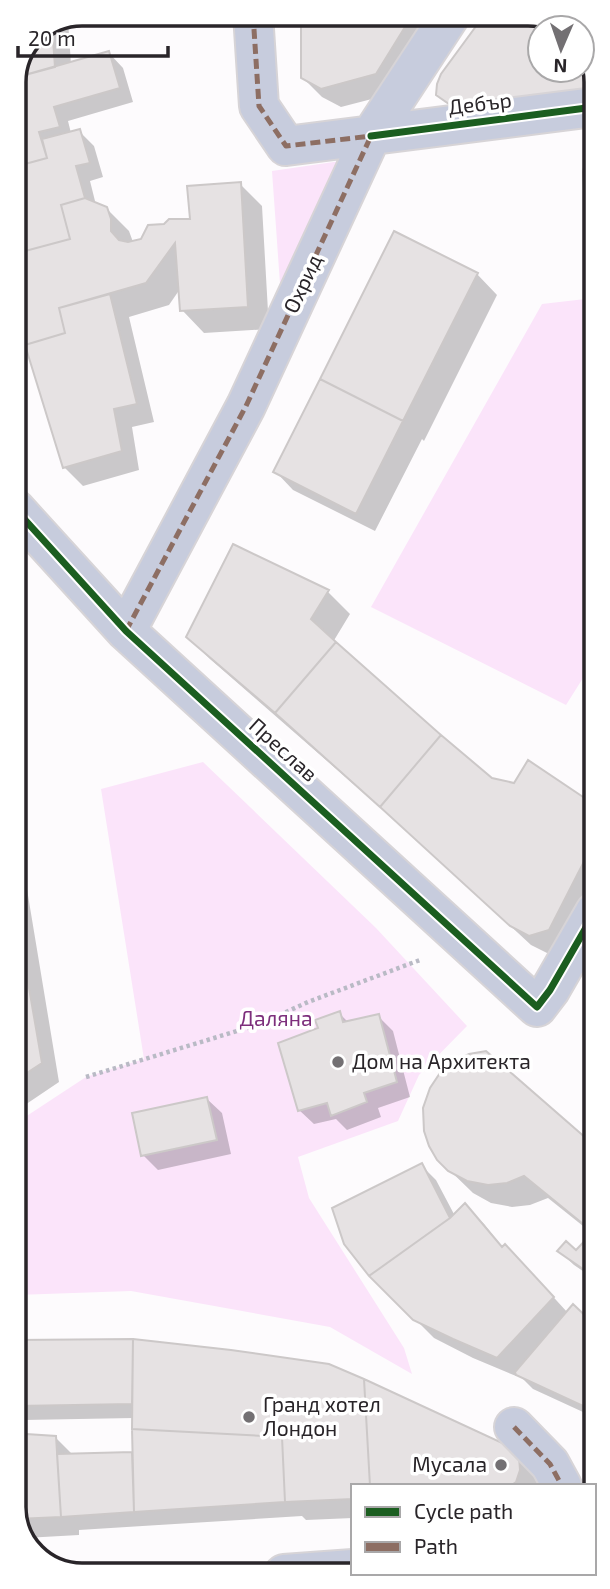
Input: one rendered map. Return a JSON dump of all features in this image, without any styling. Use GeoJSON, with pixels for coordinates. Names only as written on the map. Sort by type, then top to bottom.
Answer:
{"type":"FeatureCollection","features":[{"type":"Feature","properties":{"kind":"street"},"geometry":{"type":"LineString","coordinates":[[254,26],[258,106],[286,146],[372,136]]}},
{"type":"Feature","properties":{"kind":"street","name":"Охрид"},"geometry":{"type":"LineString","coordinates":[[126,631],[246,406],[372,136],[443,26]]}},
{"type":"Feature","properties":{"kind":"street","name":"Дебър"},"geometry":{"type":"LineString","coordinates":[[372,136],[584,108]]}},
{"type":"Feature","properties":{"kind":"street","name":"Преслав"},"geometry":{"type":"LineString","coordinates":[[26,521],[126,631],[537,1007],[584,931]]}},
{"type":"Feature","properties":{"kind":"street"},"geometry":{"type":"LineString","coordinates":[[514,1427],[550,1464],[561,1484]]}},
{"type":"Feature","properties":{"kind":"path"},"geometry":{"type":"LineString","coordinates":[[86,1077],[260,1024],[308,1002],[466,942]]}},
{"type":"Feature","properties":{"kind":"green space"},"geometry":{"type":"Polygon","coordinates":[[[361,158],[283,326],[272,171],[361,158]]]}},
{"type":"Feature","properties":{"kind":"green space"},"geometry":{"type":"Polygon","coordinates":[[[584,299],[584,676],[566,705],[371,607],[542,304],[584,299]]]}},
{"type":"Feature","properties":{"kind":"green space","name":"Даляна"},"geometry":{"type":"Polygon","coordinates":[[[203,762],[376,928],[467,1026],[419,1075],[398,1121],[298,1157],[309,1198],[404,1348],[412,1374],[330,1327],[131,1291],[26,1295],[26,1116],[86,1077],[144,1059],[101,789],[203,762]]]}},
{"type":"Feature","properties":{"kind":"building"},"geometry":{"type":"Polygon","coordinates":[[[301,26],[406,26],[376,74],[321,89],[301,78],[301,26]]]}},
{"type":"Feature","properties":{"kind":"building"},"geometry":{"type":"Polygon","coordinates":[[[476,26],[526,26],[526,84],[584,84],[584,92],[465,108],[449,104],[436,95],[441,74],[476,26]]]}},
{"type":"Feature","properties":{"kind":"building"},"geometry":{"type":"Polygon","coordinates":[[[53,35],[55,67],[27,75],[32,57],[45,40],[53,35]]]}},
{"type":"Feature","properties":{"kind":"building"},"geometry":{"type":"Polygon","coordinates":[[[109,51],[120,88],[54,107],[60,127],[39,132],[47,158],[26,164],[27,74],[109,51]]]}},
{"type":"Feature","properties":{"kind":"building"},"geometry":{"type":"Polygon","coordinates":[[[80,129],[90,163],[76,166],[85,198],[61,205],[70,239],[26,251],[26,164],[47,158],[42,139],[80,129]]]}},
{"type":"Feature","properties":{"kind":"building"},"geometry":{"type":"Polygon","coordinates":[[[241,182],[248,307],[180,311],[175,243],[146,283],[59,308],[65,333],[26,345],[26,251],[70,239],[61,205],[85,198],[107,207],[111,231],[119,240],[128,242],[141,239],[148,225],[164,224],[169,219],[190,219],[187,186],[241,182]]]}},
{"type":"Feature","properties":{"kind":"building"},"geometry":{"type":"Polygon","coordinates":[[[394,231],[478,273],[403,421],[320,379],[394,231]]]}},
{"type":"Feature","properties":{"kind":"building"},"geometry":{"type":"Polygon","coordinates":[[[110,294],[137,404],[114,409],[122,451],[63,468],[26,348],[26,345],[65,333],[59,308],[110,294]]]}},
{"type":"Feature","properties":{"kind":"building"},"geometry":{"type":"Polygon","coordinates":[[[320,379],[403,421],[356,514],[273,472],[320,379]]]}},
{"type":"Feature","properties":{"kind":"building"},"geometry":{"type":"Polygon","coordinates":[[[233,544],[329,590],[311,619],[336,642],[275,713],[186,637],[233,544]]]}},
{"type":"Feature","properties":{"kind":"building"},"geometry":{"type":"Polygon","coordinates":[[[336,642],[441,735],[380,807],[275,713],[336,642]]]}},
{"type":"Feature","properties":{"kind":"building"},"geometry":{"type":"Polygon","coordinates":[[[441,735],[492,778],[514,783],[528,760],[584,798],[584,862],[549,930],[529,936],[510,926],[380,807],[441,735]]]}},
{"type":"Feature","properties":{"kind":"building"},"geometry":{"type":"Polygon","coordinates":[[[26,971],[42,1063],[26,1073],[26,971]]]}},
{"type":"Feature","properties":{"kind":"building","name":"Дом на Архитекта"},"geometry":{"type":"Polygon","coordinates":[[[340,1011],[343,1022],[379,1014],[397,1082],[364,1093],[367,1102],[331,1116],[327,1103],[298,1111],[278,1043],[318,1028],[315,1020],[340,1011]]]}},
{"type":"Feature","properties":{"kind":"building"},"geometry":{"type":"Polygon","coordinates":[[[486,1051],[584,1136],[584,1225],[524,1176],[507,1183],[488,1185],[467,1181],[448,1171],[437,1160],[424,1131],[423,1108],[430,1088],[440,1073],[454,1061],[469,1054],[486,1051]]]}},
{"type":"Feature","properties":{"kind":"building"},"geometry":{"type":"Polygon","coordinates":[[[207,1097],[217,1140],[141,1156],[132,1113],[207,1097]]]}},
{"type":"Feature","properties":{"kind":"building"},"geometry":{"type":"Polygon","coordinates":[[[422,1163],[450,1218],[369,1276],[344,1244],[332,1208],[422,1163]]]}},
{"type":"Feature","properties":{"kind":"building"},"geometry":{"type":"Polygon","coordinates":[[[465,1203],[502,1247],[505,1244],[554,1297],[497,1358],[413,1320],[369,1276],[450,1218],[465,1203]]]}},
{"type":"Feature","properties":{"kind":"building"},"geometry":{"type":"Polygon","coordinates":[[[566,1241],[576,1250],[584,1242],[584,1270],[557,1251],[566,1241]]]}},
{"type":"Feature","properties":{"kind":"building"},"geometry":{"type":"Polygon","coordinates":[[[573,1304],[584,1315],[584,1406],[516,1375],[515,1372],[573,1304]]]}},
{"type":"Feature","properties":{"kind":"building","name":"Гранд хотел Лондон"},"geometry":{"type":"Polygon","coordinates":[[[133,1339],[329,1364],[364,1379],[370,1484],[351,1484],[351,1499],[285,1502],[282,1437],[132,1429],[133,1339]]]}},
{"type":"Feature","properties":{"kind":"building"},"geometry":{"type":"Polygon","coordinates":[[[133,1339],[132,1404],[26,1406],[26,1340],[133,1339]]]}},
{"type":"Feature","properties":{"kind":"building"},"geometry":{"type":"Polygon","coordinates":[[[364,1379],[515,1449],[519,1456],[520,1470],[513,1484],[370,1484],[364,1379]]]}},
{"type":"Feature","properties":{"kind":"building"},"geometry":{"type":"Polygon","coordinates":[[[132,1429],[282,1437],[285,1502],[134,1512],[132,1429]]]}},
{"type":"Feature","properties":{"kind":"building"},"geometry":{"type":"Polygon","coordinates":[[[26,1434],[56,1436],[61,1517],[28,1518],[26,1434]]]}},
{"type":"Feature","properties":{"kind":"building"},"geometry":{"type":"Polygon","coordinates":[[[132,1452],[134,1512],[61,1517],[57,1454],[132,1452]]]}},
{"type":"Feature","properties":{"kind":"marked path"},"geometry":{"type":"LineString","coordinates":[[254,26],[259,106],[286,146],[371,136]]}},
{"type":"Feature","properties":{"kind":"marked path"},"geometry":{"type":"LineString","coordinates":[[126,631],[246,406],[371,136]]}},
{"type":"Feature","properties":{"kind":"marked path"},"geometry":{"type":"LineString","coordinates":[[514,1427],[550,1464],[561,1484]]}},
{"type":"Feature","properties":{"kind":"cycle path"},"geometry":{"type":"LineString","coordinates":[[371,136],[584,108]]}},
{"type":"Feature","properties":{"kind":"cycle path"},"geometry":{"type":"LineString","coordinates":[[26,521],[126,631],[537,1007],[550,990],[584,931]]}},
{"type":"Feature","properties":{"kind":"place","name":"Дом на Архитекта"},"geometry":{"type":"Point","coordinates":[338,1062]}},
{"type":"Feature","properties":{"kind":"place","name":"Гранд хотел Лондон"},"geometry":{"type":"Point","coordinates":[249,1417]}},
{"type":"Feature","properties":{"kind":"place","name":"Мусала"},"geometry":{"type":"Point","coordinates":[501,1465]}}]}
